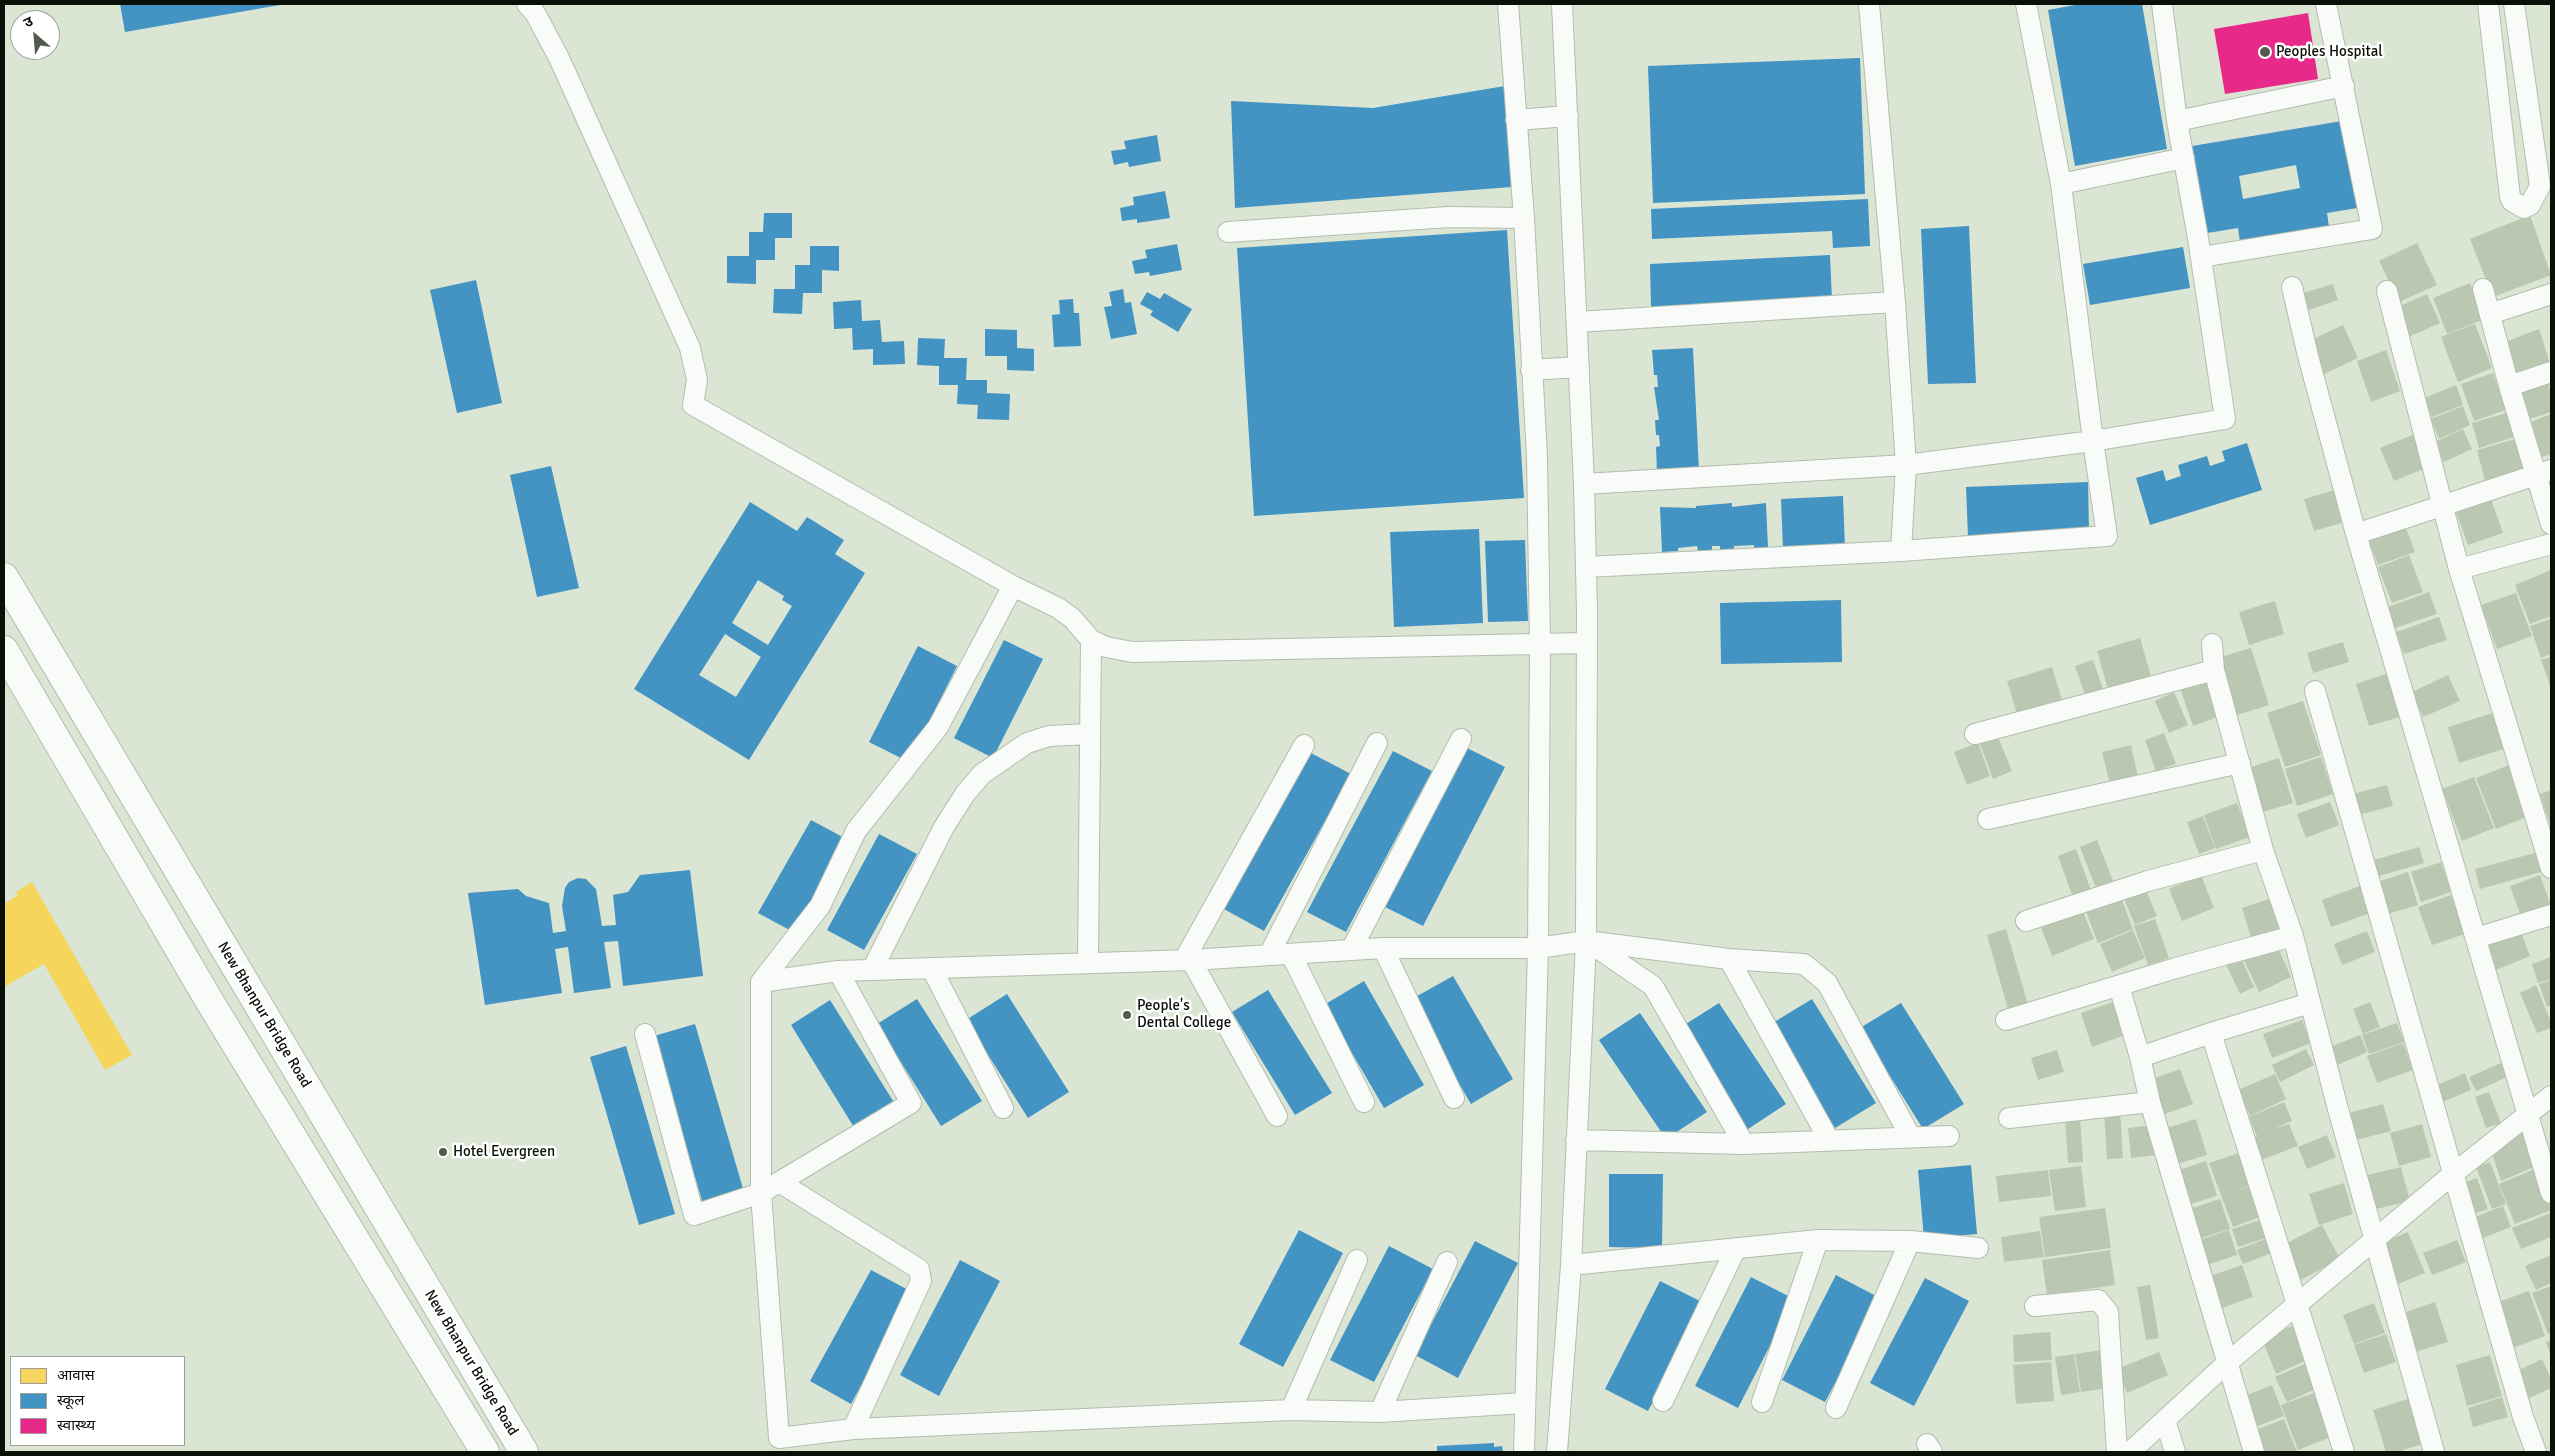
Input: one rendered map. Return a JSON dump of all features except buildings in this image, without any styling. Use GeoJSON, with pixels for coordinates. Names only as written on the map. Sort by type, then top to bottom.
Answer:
{"type":"FeatureCollection","features":[{"type":"Feature","properties":{"kind":"street"},"geometry":{"type":"LineString","coordinates":[[527,4],[535,12],[559,58],[690,348],[697,380],[693,405],[1072,618],[1092,640],[1106,647],[1132,652],[1587,643]]}},
{"type":"Feature","properties":{"kind":"street"},"geometry":{"type":"LineString","coordinates":[[1508,4],[1524,218],[1537,456],[1540,644],[1538,948],[1524,1452]]}},
{"type":"Feature","properties":{"kind":"street"},"geometry":{"type":"LineString","coordinates":[[1557,1452],[1571,1265],[1586,941],[1587,643],[1584,484],[1562,4]]}},
{"type":"Feature","properties":{"kind":"street"},"geometry":{"type":"LineString","coordinates":[[1869,4],[1896,302],[1906,465],[1901,551]]}},
{"type":"Feature","properties":{"kind":"street"},"geometry":{"type":"LineString","coordinates":[[1586,567],[1901,551],[2108,536],[2093,441],[2061,184],[2026,4]]}},
{"type":"Feature","properties":{"kind":"street"},"geometry":{"type":"LineString","coordinates":[[1584,484],[1906,465],[2093,441],[2225,419],[2202,257],[2177,121],[2162,4]]}},
{"type":"Feature","properties":{"kind":"street"},"geometry":{"type":"LineString","coordinates":[[2202,257],[2372,229],[2326,4]]}},
{"type":"Feature","properties":{"kind":"street"},"geometry":{"type":"LineString","coordinates":[[2488,4],[2510,197],[2524,208],[2530,205],[2540,186],[2514,4]]}},
{"type":"Feature","properties":{"kind":"street"},"geometry":{"type":"LineString","coordinates":[[2177,121],[2344,86]]}},
{"type":"Feature","properties":{"kind":"street"},"geometry":{"type":"LineString","coordinates":[[1516,120],[1568,116]]}},
{"type":"Feature","properties":{"kind":"street"},"geometry":{"type":"LineString","coordinates":[[2061,184],[2184,158]]}},
{"type":"Feature","properties":{"kind":"street"},"geometry":{"type":"LineString","coordinates":[[1228,232],[1449,217],[1524,218]]}},
{"type":"Feature","properties":{"kind":"street"},"geometry":{"type":"LineString","coordinates":[[2292,287],[2308,356],[2356,534],[2551,1193]]}},
{"type":"Feature","properties":{"kind":"street"},"geometry":{"type":"LineString","coordinates":[[2483,289],[2509,386],[2544,472],[2551,524]]}},
{"type":"Feature","properties":{"kind":"street"},"geometry":{"type":"LineString","coordinates":[[2387,291],[2459,569],[2551,868]]}},
{"type":"Feature","properties":{"kind":"street"},"geometry":{"type":"LineString","coordinates":[[2490,314],[2551,294]]}},
{"type":"Feature","properties":{"kind":"street"},"geometry":{"type":"LineString","coordinates":[[1577,322],[1896,302]]}},
{"type":"Feature","properties":{"kind":"street"},"geometry":{"type":"LineString","coordinates":[[1531,370],[1579,367]]}},
{"type":"Feature","properties":{"kind":"street"},"geometry":{"type":"LineString","coordinates":[[2509,386],[2551,372]]}},
{"type":"Feature","properties":{"kind":"street"},"geometry":{"type":"LineString","coordinates":[[2356,534],[2442,504],[2544,472]]}},
{"type":"Feature","properties":{"kind":"street"},"geometry":{"type":"LineString","coordinates":[[2459,569],[2551,544]]}},
{"type":"Feature","properties":{"kind":"street","name":"New Bhanpur Bridge Road"},"geometry":{"type":"LineString","coordinates":[[4,578],[524,1452]]}},
{"type":"Feature","properties":{"kind":"street"},"geometry":{"type":"LineString","coordinates":[[1012,586],[938,727],[856,831],[820,906],[761,982],[762,1193],[780,1438],[853,1429],[1291,1410],[1380,1412],[1524,1403]]}},
{"type":"Feature","properties":{"kind":"street"},"geometry":{"type":"LineString","coordinates":[[1088,962],[1089,734],[1092,640]]}},
{"type":"Feature","properties":{"kind":"street"},"geometry":{"type":"LineString","coordinates":[[2212,644],[2214,670],[2263,850],[2293,936],[2374,1239],[2434,1452]]}},
{"type":"Feature","properties":{"kind":"street"},"geometry":{"type":"LineString","coordinates":[[4,650],[210,1002],[485,1452]]}},
{"type":"Feature","properties":{"kind":"street"},"geometry":{"type":"LineString","coordinates":[[1975,734],[2214,670]]}},
{"type":"Feature","properties":{"kind":"street"},"geometry":{"type":"LineString","coordinates":[[2315,691],[2523,1417],[2536,1452]]}},
{"type":"Feature","properties":{"kind":"street"},"geometry":{"type":"LineString","coordinates":[[872,970],[944,827],[965,794],[982,774],[1027,743],[1049,736],[1089,734]]}},
{"type":"Feature","properties":{"kind":"street"},"geometry":{"type":"LineString","coordinates":[[1351,950],[1461,739]]}},
{"type":"Feature","properties":{"kind":"street"},"geometry":{"type":"LineString","coordinates":[[1269,955],[1377,743]]}},
{"type":"Feature","properties":{"kind":"street"},"geometry":{"type":"LineString","coordinates":[[1187,960],[1304,745]]}},
{"type":"Feature","properties":{"kind":"street"},"geometry":{"type":"LineString","coordinates":[[1988,819],[2240,763]]}},
{"type":"Feature","properties":{"kind":"street"},"geometry":{"type":"LineString","coordinates":[[2026,921],[2148,881],[2263,850]]}},
{"type":"Feature","properties":{"kind":"street"},"geometry":{"type":"LineString","coordinates":[[2476,938],[2551,915]]}},
{"type":"Feature","properties":{"kind":"street"},"geometry":{"type":"LineString","coordinates":[[2006,1020],[2293,936]]}},
{"type":"Feature","properties":{"kind":"street"},"geometry":{"type":"LineString","coordinates":[[761,982],[838,971],[1187,960],[1383,948],[1538,948],[1586,941],[1729,959],[1804,964],[1827,983],[1910,1136]]}},
{"type":"Feature","properties":{"kind":"street"},"geometry":{"type":"LineString","coordinates":[[1586,941],[1653,986],[1744,1144]]}},
{"type":"Feature","properties":{"kind":"street"},"geometry":{"type":"LineString","coordinates":[[1383,948],[1454,1098]]}},
{"type":"Feature","properties":{"kind":"street"},"geometry":{"type":"LineString","coordinates":[[1290,954],[1364,1102]]}},
{"type":"Feature","properties":{"kind":"street"},"geometry":{"type":"LineString","coordinates":[[1729,959],[1829,1140]]}},
{"type":"Feature","properties":{"kind":"street"},"geometry":{"type":"LineString","coordinates":[[1187,960],[1276,1116]]}},
{"type":"Feature","properties":{"kind":"street"},"geometry":{"type":"LineString","coordinates":[[932,969],[1003,1108]]}},
{"type":"Feature","properties":{"kind":"street"},"geometry":{"type":"LineString","coordinates":[[645,1034],[694,1216],[762,1193],[911,1103],[838,971]]}},
{"type":"Feature","properties":{"kind":"street"},"geometry":{"type":"LineString","coordinates":[[2119,986],[2140,1057],[2150,1102],[2254,1452]]}},
{"type":"Feature","properties":{"kind":"street"},"geometry":{"type":"LineString","coordinates":[[2140,1057],[2211,1033],[2310,1004]]}},
{"type":"Feature","properties":{"kind":"street"},"geometry":{"type":"LineString","coordinates":[[2211,1033],[2296,1306],[2344,1452]]}},
{"type":"Feature","properties":{"kind":"street"},"geometry":{"type":"LineString","coordinates":[[2130,1452],[2227,1363],[2374,1239],[2551,1096]]}},
{"type":"Feature","properties":{"kind":"street"},"geometry":{"type":"LineString","coordinates":[[2009,1118],[2150,1102]]}},
{"type":"Feature","properties":{"kind":"street"},"geometry":{"type":"LineString","coordinates":[[1576,1140],[1744,1144],[1910,1136],[1949,1136]]}},
{"type":"Feature","properties":{"kind":"street"},"geometry":{"type":"LineString","coordinates":[[779,1182],[919,1269],[921,1281],[853,1429]]}},
{"type":"Feature","properties":{"kind":"street"},"geometry":{"type":"LineString","coordinates":[[1571,1265],[1818,1240],[1910,1241],[1978,1248]]}},
{"type":"Feature","properties":{"kind":"street"},"geometry":{"type":"LineString","coordinates":[[1762,1402],[1818,1240]]}},
{"type":"Feature","properties":{"kind":"street"},"geometry":{"type":"LineString","coordinates":[[1836,1408],[1910,1241]]}},
{"type":"Feature","properties":{"kind":"street"},"geometry":{"type":"LineString","coordinates":[[1663,1400],[1736,1248]]}},
{"type":"Feature","properties":{"kind":"street"},"geometry":{"type":"LineString","coordinates":[[1291,1410],[1357,1260]]}},
{"type":"Feature","properties":{"kind":"street"},"geometry":{"type":"LineString","coordinates":[[1380,1412],[1447,1262]]}},
{"type":"Feature","properties":{"kind":"street"},"geometry":{"type":"LineString","coordinates":[[2035,1306],[2098,1300],[2108,1312],[2117,1452]]}},
{"type":"Feature","properties":{"kind":"street"},"geometry":{"type":"LineString","coordinates":[[2165,1420],[2175,1452]]}},
{"type":"Feature","properties":{"kind":"place","name":"Peoples Hospital"},"geometry":{"type":"Point","coordinates":[2265,52]}},
{"type":"Feature","properties":{"kind":"place","name":"People's Dental College"},"geometry":{"type":"Point","coordinates":[1127,1015]}},
{"type":"Feature","properties":{"kind":"place","name":"Hotel Evergreen"},"geometry":{"type":"Point","coordinates":[443,1152]}}]}
